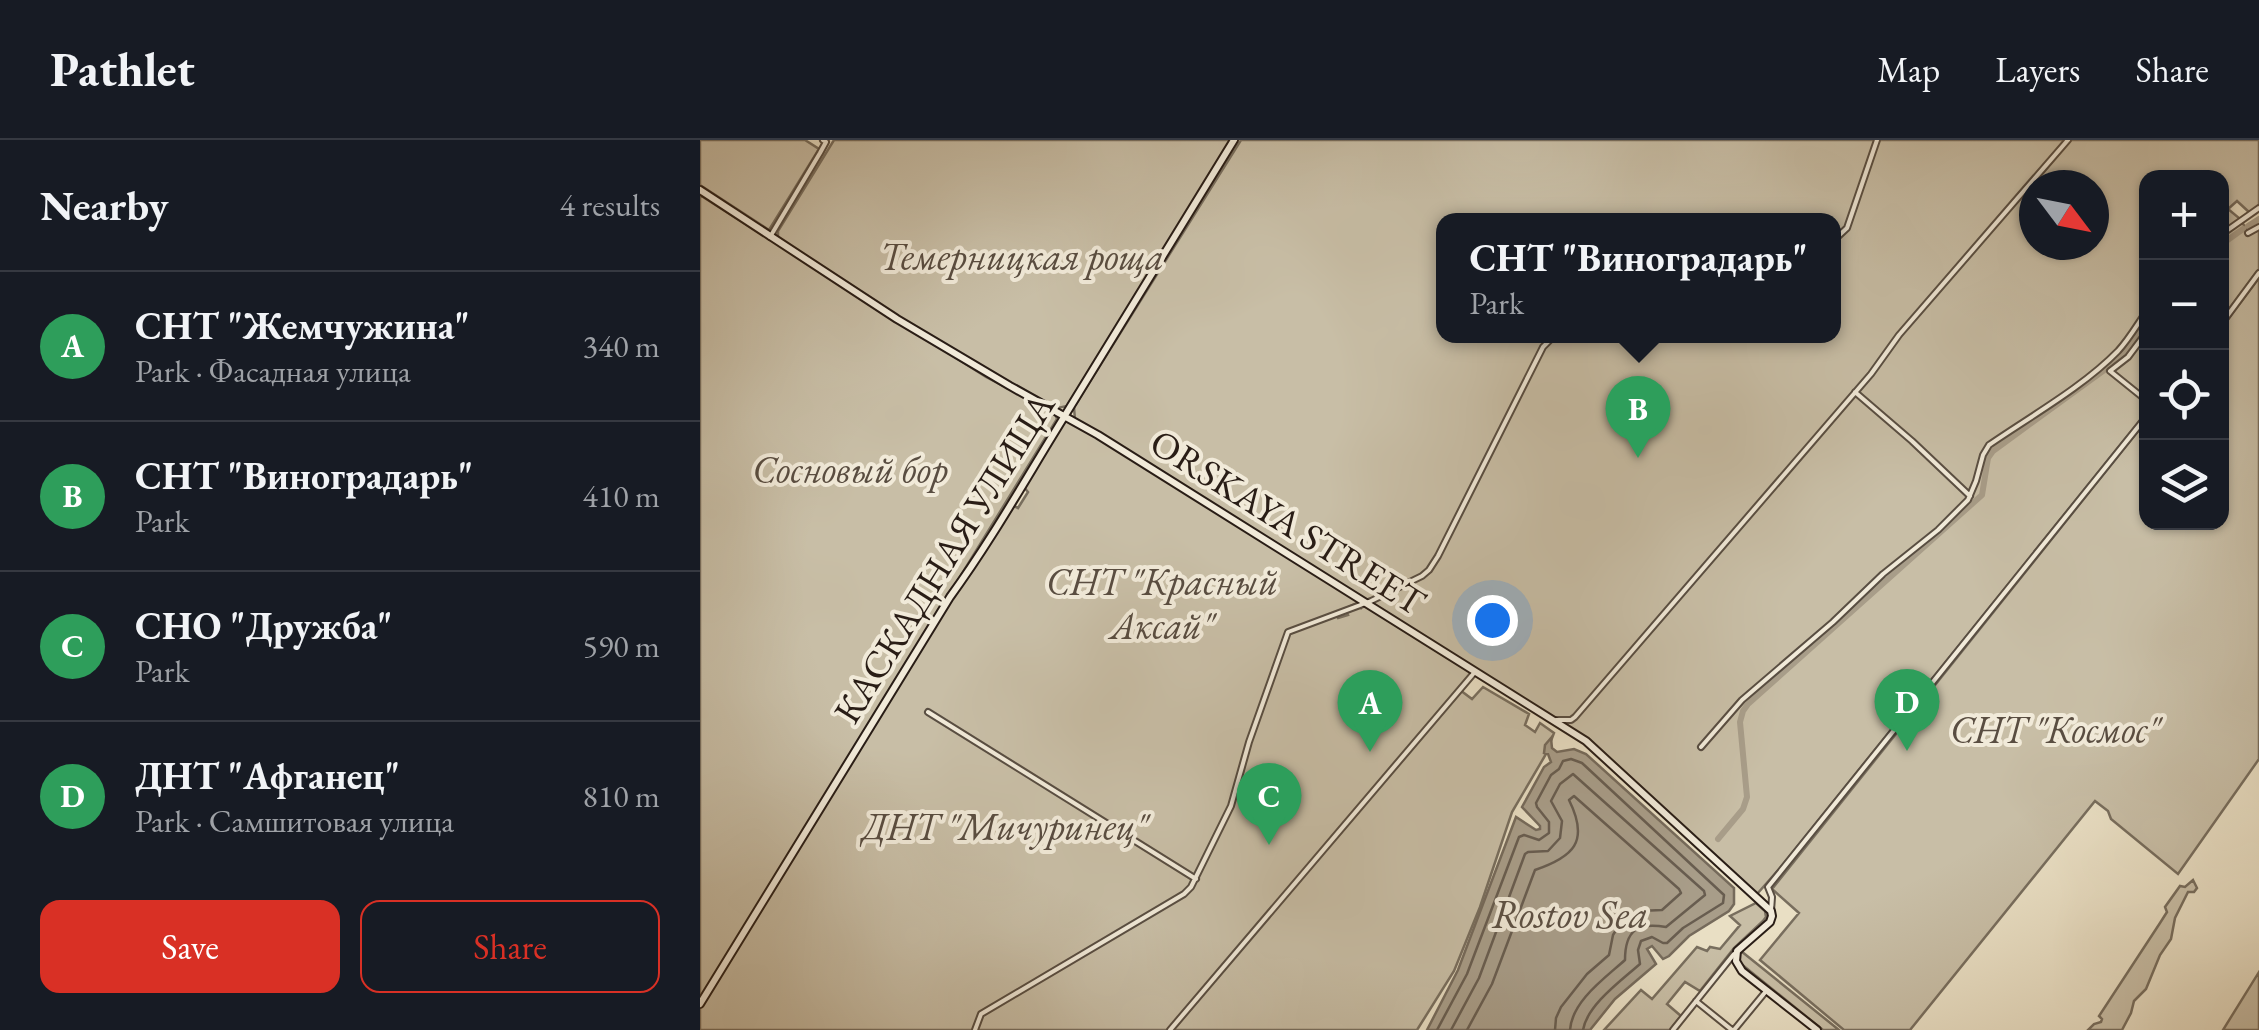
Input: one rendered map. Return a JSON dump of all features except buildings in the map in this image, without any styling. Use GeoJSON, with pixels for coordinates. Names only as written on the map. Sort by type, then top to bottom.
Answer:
{"type":"FeatureCollection","features":[{"type":"Feature","properties":{"kind":"main road","name":"КАСКАДНАЯ УЛИЦА"},"geometry":{"type":"LineString","coordinates":[[700,1004],[1234,140]]}},
{"type":"Feature","properties":{"kind":"main road","name":"ORSKAYA STREET"},"geometry":{"type":"LineString","coordinates":[[700,190],[897,319],[1065,416],[1594,748],[1771,911]]}},
{"type":"Feature","properties":{"kind":"main road"},"geometry":{"type":"LineString","coordinates":[[1771,911],[1768,925],[1738,951],[1739,967],[1817,1030]]}},
{"type":"Feature","properties":{"kind":"street"},"geometry":{"type":"LineString","coordinates":[[770,237],[820,153],[826,142],[823,140]]}},
{"type":"Feature","properties":{"kind":"street"},"geometry":{"type":"LineString","coordinates":[[1841,234],[1847,228],[1877,140]]}},
{"type":"Feature","properties":{"kind":"street"},"geometry":{"type":"LineString","coordinates":[[1551,720],[1575,717],[2068,140]]}},
{"type":"Feature","properties":{"kind":"street"},"geometry":{"type":"LineString","coordinates":[[2229,229],[2259,208]]}},
{"type":"Feature","properties":{"kind":"street"},"geometry":{"type":"LineString","coordinates":[[2248,233],[2259,227]]}},
{"type":"Feature","properties":{"kind":"street"},"geometry":{"type":"LineString","coordinates":[[2229,313],[2259,273]]}},
{"type":"Feature","properties":{"kind":"street"},"geometry":{"type":"LineString","coordinates":[[1701,747],[1742,700],[1882,574],[1938,530],[1970,496],[1982,455],[1989,445],[2110,359],[2139,322]]}},
{"type":"Feature","properties":{"kind":"street"},"geometry":{"type":"LineString","coordinates":[[2139,342],[2110,371],[2139,394]]}},
{"type":"Feature","properties":{"kind":"street"},"geometry":{"type":"LineString","coordinates":[[975,1030],[982,1014],[1184,894],[1196,878],[1231,806],[1288,632],[1366,603],[1422,576],[1434,564],[1548,343]]}},
{"type":"Feature","properties":{"kind":"street"},"geometry":{"type":"LineString","coordinates":[[1855,391],[1970,496]]}},
{"type":"Feature","properties":{"kind":"street"},"geometry":{"type":"LineString","coordinates":[[1771,911],[1768,887],[2139,425]]}},
{"type":"Feature","properties":{"kind":"street"},"geometry":{"type":"LineString","coordinates":[[1170,1030],[1474,672]]}},
{"type":"Feature","properties":{"kind":"street"},"geometry":{"type":"LineString","coordinates":[[928,712],[1196,878]]}},
{"type":"Feature","properties":{"kind":"street"},"geometry":{"type":"LineString","coordinates":[[1673,1030],[1738,951]]}},
{"type":"Feature","properties":{"kind":"street"},"geometry":{"type":"LineString","coordinates":[[1696,1001],[1733,1030],[1768,990]]}},
{"type":"Feature","properties":{"kind":"green space"},"geometry":{"type":"Polygon","coordinates":[[[700,140],[805,140],[819,149],[769,230],[700,185],[700,140]]]}},
{"type":"Feature","properties":{"kind":"green space","name":"Темерницкая роща"},"geometry":{"type":"Polygon","coordinates":[[[834,140],[1231,140],[1067,406],[1058,408],[951,349],[778,240],[778,231],[834,140]]]}},
{"type":"Feature","properties":{"kind":"green space"},"geometry":{"type":"Polygon","coordinates":[[[1241,140],[2259,140],[2259,206],[2250,213],[2237,201],[2229,208],[2229,170],[2139,170],[2139,422],[1757,894],[1592,743],[1362,601],[1335,613],[1338,618],[1363,605],[1473,674],[1460,690],[1472,699],[1483,687],[1529,714],[1525,725],[1535,732],[1540,723],[1554,733],[1512,812],[1454,971],[1417,1030],[700,1030],[700,1003],[1010,504],[1018,508],[1028,492],[1023,486],[1064,421],[1075,420],[1074,407],[1241,140]]]}},
{"type":"Feature","properties":{"kind":"green space","name":"Сосновый бор"},"geometry":{"type":"Polygon","coordinates":[[[700,195],[986,377],[1055,413],[1057,419],[700,1000],[700,195]]]}},
{"type":"Feature","properties":{"kind":"green space"},"geometry":{"type":"Polygon","coordinates":[[[2229,210],[2250,234],[2259,230],[2259,269],[2229,310],[2229,210]]]}},
{"type":"Feature","properties":{"kind":"green space","name":"СНТ \"Космос\""},"geometry":{"type":"Polygon","coordinates":[[[2259,278],[2259,759],[2178,874],[2095,801],[1910,1030],[1844,1030],[1760,960],[1799,913],[1772,889],[2139,430],[2139,530],[2229,530],[2229,318],[2259,278]]]}},
{"type":"Feature","properties":{"kind":"green space"},"geometry":{"type":"Polygon","coordinates":[[[2193,880],[2197,888],[2188,892],[2175,918],[2171,939],[2146,989],[2134,1001],[2122,1030],[2088,1030],[2101,1022],[2099,1016],[2167,912],[2165,907],[2180,886],[2185,887],[2193,880]]]}},
{"type":"Feature","properties":{"kind":"green space"},"geometry":{"type":"Polygon","coordinates":[[[1756,903],[1765,911],[1763,921],[1734,948],[1700,991],[1685,982],[1667,1004],[1681,1016],[1670,1030],[1604,1030],[1641,990],[1652,999],[1697,947],[1707,951],[1710,947],[1720,949],[1740,925],[1730,916],[1756,903]]]}},
{"type":"Feature","properties":{"kind":"green space"},"geometry":{"type":"Polygon","coordinates":[[[1741,951],[1839,1030],[1823,1030],[1740,963],[1741,951]]]}},
{"type":"Feature","properties":{"kind":"green space"},"geometry":{"type":"Polygon","coordinates":[[[2259,972],[2259,1030],[2223,1030],[2259,972]]]}},
{"type":"Feature","properties":{"kind":"water","name":"Rostov Sea"},"geometry":{"type":"Polygon","coordinates":[[[1551,738],[1552,748],[1557,752],[1574,749],[1586,754],[1734,888],[1734,904],[1689,936],[1669,956],[1663,959],[1652,946],[1647,949],[1656,964],[1615,999],[1590,1030],[1427,1030],[1458,970],[1516,817],[1540,829],[1522,807],[1544,767],[1551,762],[1544,753],[1551,738]]]}},
{"type":"Feature","properties":{"kind":"waterway"},"geometry":{"type":"LineString","coordinates":[[2248,226],[2259,219]]}},
{"type":"Feature","properties":{"kind":"waterway"},"geometry":{"type":"LineString","coordinates":[[2229,239],[2243,229]]}},
{"type":"Feature","properties":{"kind":"waterway"},"geometry":{"type":"LineString","coordinates":[[1718,839],[1743,809],[1747,797],[1740,722],[1748,704],[1982,495],[1988,458],[1993,451],[2118,360],[2139,332]]}},
{"type":"Feature","properties":{"kind":"place","name":"СНТ \"Виноградарь\""},"geometry":{"type":"Point","coordinates":[1638,458]}},
{"type":"Feature","properties":{"kind":"place","name":"ДНТ \"Афганец\""},"geometry":{"type":"Point","coordinates":[1907,751]}},
{"type":"Feature","properties":{"kind":"place","name":"СНТ \"Жемчужина\""},"geometry":{"type":"Point","coordinates":[1370,752]}},
{"type":"Feature","properties":{"kind":"place","name":"СНО \"Дружба\""},"geometry":{"type":"Point","coordinates":[1269,845]}},
{"type":"Feature","properties":{"kind":"park label","name":"СНТ \"Красный Аксай\""},"geometry":{"type":"Point","coordinates":[1162,603]}},
{"type":"Feature","properties":{"kind":"park label","name":"ДНТ \"Мичуринец\""},"geometry":{"type":"Point","coordinates":[1005,826]}}]}
